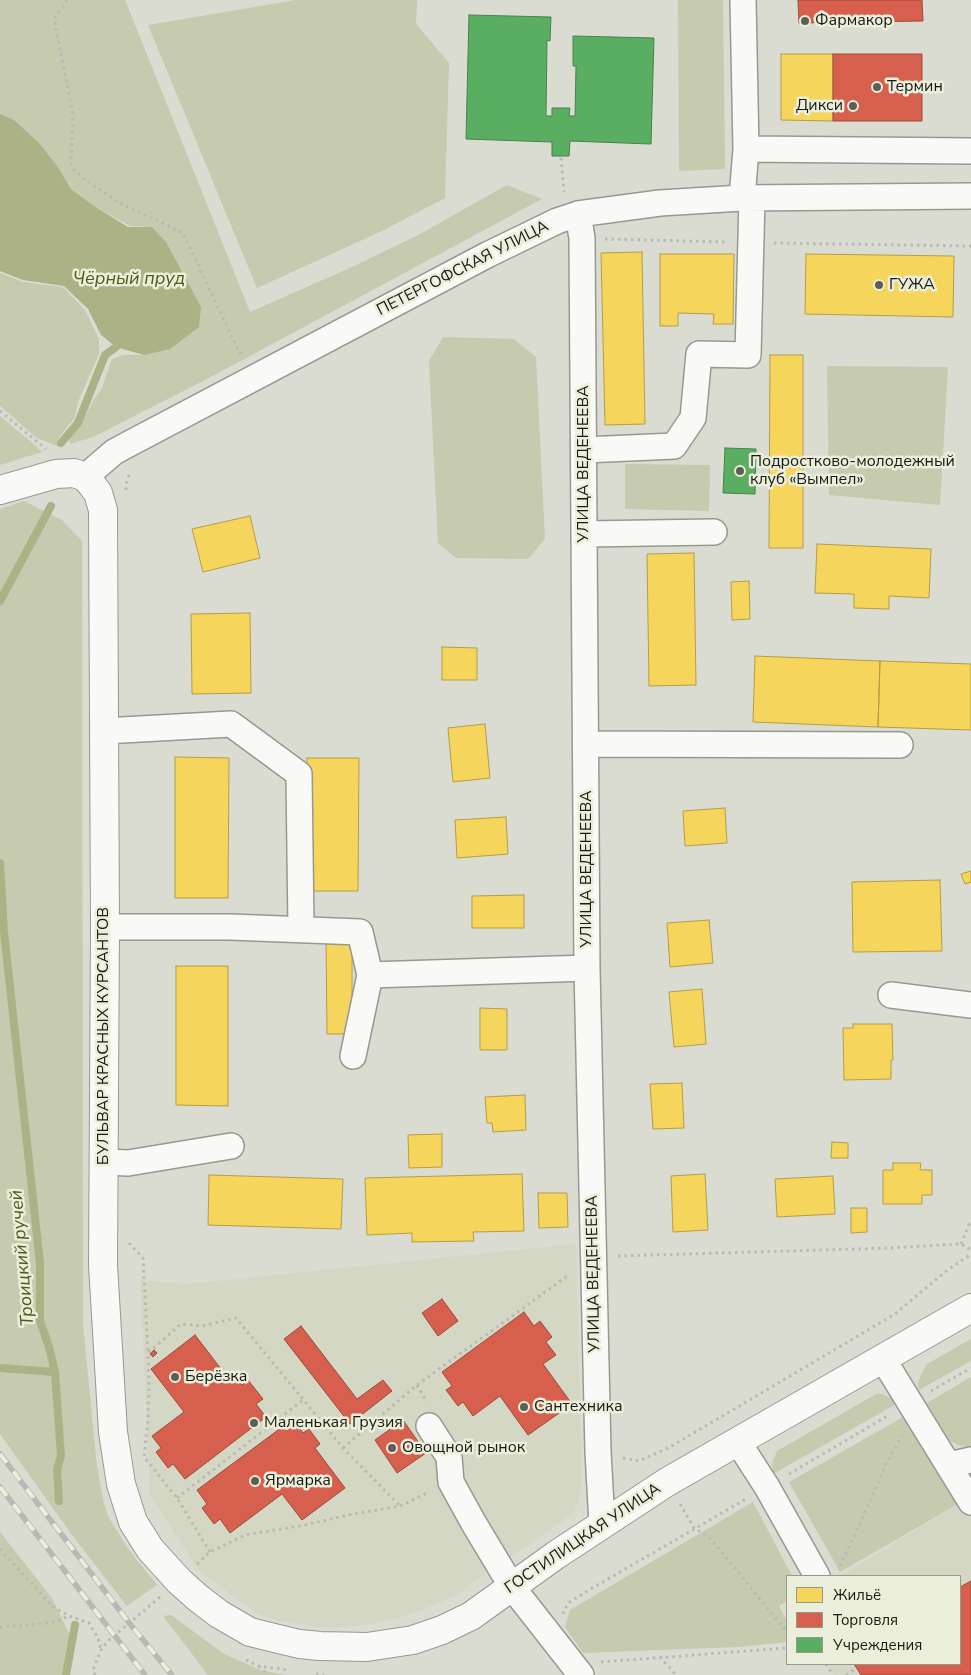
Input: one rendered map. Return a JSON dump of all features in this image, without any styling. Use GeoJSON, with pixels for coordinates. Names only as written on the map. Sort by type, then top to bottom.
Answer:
{"type":"FeatureCollection","features":[{"type":"Feature","properties":{"kind":"main road"},"geometry":{"type":"LineString","coordinates":[[0,490],[56,474],[74,474],[85,477]]}},
{"type":"Feature","properties":{"kind":"main road","name":"БУЛЬВАР КРАСНЫХ КУРСАНТОВ"},"geometry":{"type":"LineString","coordinates":[[85,477],[98,493],[103,510],[105,538],[104,1265],[113,1432],[117,1462],[127,1506],[133,1522],[150,1549],[177,1582]]}},
{"type":"Feature","properties":{"kind":"main road","name":"ГОСТИЛИЦКАЯ УЛИЦА"},"geometry":{"type":"LineString","coordinates":[[177,1582],[219,1614],[250,1632],[280,1640],[320,1646],[367,1647],[413,1640],[442,1630],[471,1616],[556,1555],[667,1482],[971,1308]]}},
{"type":"Feature","properties":{"kind":"street"},"geometry":{"type":"LineString","coordinates":[[584,450],[674,446],[694,418],[700,354],[748,355],[762,243],[756,198],[746,149],[743,0]]}},
{"type":"Feature","properties":{"kind":"street"},"geometry":{"type":"LineString","coordinates":[[746,149],[971,151]]}},
{"type":"Feature","properties":{"kind":"street","name":"ПЕТЕРГОФСКАЯ УЛИЦА"},"geometry":{"type":"LineString","coordinates":[[85,477],[114,452],[125,446],[557,220],[578,214],[660,203],[756,198],[971,196]]}},
{"type":"Feature","properties":{"kind":"street","name":"УЛИЦА ВЕДЕНЕЕВА"},"geometry":{"type":"LineString","coordinates":[[578,214],[582,238],[587,968],[598,1452],[602,1524]]}},
{"type":"Feature","properties":{"kind":"street"},"geometry":{"type":"LineString","coordinates":[[585,534],[714,532]]}},
{"type":"Feature","properties":{"kind":"street"},"geometry":{"type":"LineString","coordinates":[[104,731],[231,724],[299,774],[301,929]]}},
{"type":"Feature","properties":{"kind":"street"},"geometry":{"type":"LineString","coordinates":[[586,744],[900,745]]}},
{"type":"Feature","properties":{"kind":"street"},"geometry":{"type":"LineString","coordinates":[[105,927],[301,929],[360,932],[370,975],[353,1056]]}},
{"type":"Feature","properties":{"kind":"street"},"geometry":{"type":"LineString","coordinates":[[370,975],[587,968]]}},
{"type":"Feature","properties":{"kind":"street"},"geometry":{"type":"LineString","coordinates":[[891,995],[971,1005]]}},
{"type":"Feature","properties":{"kind":"street"},"geometry":{"type":"LineString","coordinates":[[104,1162],[128,1163],[231,1146]]}},
{"type":"Feature","properties":{"kind":"street"},"geometry":{"type":"LineString","coordinates":[[883,1359],[909,1403],[960,1462],[971,1502]]}},
{"type":"Feature","properties":{"kind":"street"},"geometry":{"type":"LineString","coordinates":[[429,1426],[449,1457],[451,1482],[512,1587],[577,1670]]}},
{"type":"Feature","properties":{"kind":"street"},"geometry":{"type":"LineString","coordinates":[[738,1442],[767,1487],[817,1575]]}},
{"type":"Feature","properties":{"kind":"path"},"geometry":{"type":"LineString","coordinates":[[67,0],[54,19],[72,114],[71,164],[74,170],[84,179],[118,202],[183,233],[246,365]]}},
{"type":"Feature","properties":{"kind":"path"},"geometry":{"type":"LineString","coordinates":[[560,158],[564,193]]}},
{"type":"Feature","properties":{"kind":"path"},"geometry":{"type":"LineString","coordinates":[[756,198],[762,243]]}},
{"type":"Feature","properties":{"kind":"path"},"geometry":{"type":"LineString","coordinates":[[582,238],[971,246]]}},
{"type":"Feature","properties":{"kind":"path"},"geometry":{"type":"LineString","coordinates":[[0,411],[46,450],[49,457]]}},
{"type":"Feature","properties":{"kind":"path"},"geometry":{"type":"LineString","coordinates":[[961,1244],[971,1220]]}},
{"type":"Feature","properties":{"kind":"path"},"geometry":{"type":"LineString","coordinates":[[343,1448],[418,1385],[593,1256],[889,1248],[961,1244],[971,1252],[895,1314],[670,1447],[639,1461],[598,1452]]}},
{"type":"Feature","properties":{"kind":"path"},"geometry":{"type":"LineString","coordinates":[[210,1552],[177,1498],[144,1456],[148,1420],[148,1353],[181,1324],[202,1326],[236,1318],[343,1448],[400,1506]]}},
{"type":"Feature","properties":{"kind":"path"},"geometry":{"type":"LineString","coordinates":[[560,1620],[568,1603],[971,1368]]}},
{"type":"Feature","properties":{"kind":"path"},"geometry":{"type":"LineString","coordinates":[[177,1498],[303,1400]]}},
{"type":"Feature","properties":{"kind":"path"},"geometry":{"type":"LineString","coordinates":[[841,1563],[886,1464],[905,1431]]}},
{"type":"Feature","properties":{"kind":"path"},"geometry":{"type":"LineString","coordinates":[[94,1675],[93,1670],[101,1650],[114,1636],[210,1552],[245,1535],[400,1506],[451,1482]]}},
{"type":"Feature","properties":{"kind":"path"},"geometry":{"type":"LineString","coordinates":[[694,1528],[710,1538],[786,1631]]}},
{"type":"Feature","properties":{"kind":"path"},"geometry":{"type":"LineString","coordinates":[[0,1549],[52,1606],[70,1616],[89,1623],[98,1638],[101,1650]]}},
{"type":"Feature","properties":{"kind":"path"},"geometry":{"type":"LineString","coordinates":[[0,1627],[38,1624],[70,1616]]}},
{"type":"Feature","properties":{"kind":"path"},"geometry":{"type":"LineString","coordinates":[[577,1670],[660,1657],[786,1648]]}},
{"type":"Feature","properties":{"kind":"path"},"geometry":{"type":"LineString","coordinates":[[660,1657],[676,1675]]}},
{"type":"Feature","properties":{"kind":"path"},"geometry":{"type":"LineString","coordinates":[[258,1666],[268,1675]]}},
{"type":"Feature","properties":{"kind":"path"},"geometry":{"type":"LineString","coordinates":[[846,1675],[857,1668]]}},
{"type":"Feature","properties":{"kind":"shaded area"},"geometry":{"type":"Polygon","coordinates":[[[0,0],[125,0],[250,312],[352,267],[420,234],[507,185],[542,199],[207,379],[95,436],[71,444],[68,438],[81,424],[102,388],[112,359],[123,355],[144,355],[166,242],[152,227],[130,226],[97,208],[71,189],[58,167],[40,144],[0,114],[0,0]]]}},
{"type":"Feature","properties":{"kind":"shaded area"},"geometry":{"type":"Polygon","coordinates":[[[296,0],[417,0],[416,24],[449,63],[445,198],[382,231],[257,288],[148,25],[296,0]]]}},
{"type":"Feature","properties":{"kind":"shaded area"},"geometry":{"type":"Polygon","coordinates":[[[678,0],[723,0],[725,169],[679,171],[678,0]]]}},
{"type":"Feature","properties":{"kind":"shaded area"},"geometry":{"type":"Polygon","coordinates":[[[0,273],[23,282],[63,287],[85,310],[99,339],[99,354],[78,402],[75,417],[58,439],[59,447],[37,438],[0,406],[0,273]]]}},
{"type":"Feature","properties":{"kind":"shaded area"},"geometry":{"type":"Polygon","coordinates":[[[443,337],[514,339],[536,357],[545,539],[528,559],[456,558],[438,543],[429,361],[443,337]]]}},
{"type":"Feature","properties":{"kind":"shaded area"},"geometry":{"type":"Polygon","coordinates":[[[827,366],[948,367],[940,505],[829,495],[827,366]]]}},
{"type":"Feature","properties":{"kind":"shaded area"},"geometry":{"type":"Polygon","coordinates":[[[0,416],[36,446],[42,452],[0,465],[0,416]]]}},
{"type":"Feature","properties":{"kind":"shaded area"},"geometry":{"type":"Polygon","coordinates":[[[625,464],[710,465],[709,511],[625,509],[625,464]]]}},
{"type":"Feature","properties":{"kind":"shaded area"},"geometry":{"type":"Polygon","coordinates":[[[24,501],[62,520],[82,541],[83,1325],[97,1467],[104,1504],[109,1518],[129,1550],[157,1585],[127,1606],[72,1535],[0,1434],[0,509],[24,501]]]}},
{"type":"Feature","properties":{"kind":"shaded area","name":"Ярмарка"},"geometry":{"type":"Polygon","coordinates":[[[576,1244],[582,1487],[574,1513],[468,1586],[460,1594],[412,1614],[376,1623],[337,1628],[316,1627],[275,1620],[258,1614],[200,1572],[150,1496],[140,1280],[188,1284],[576,1244]]]}},
{"type":"Feature","properties":{"kind":"shaded area"},"geometry":{"type":"Polygon","coordinates":[[[971,1339],[971,1361],[919,1390],[920,1377],[927,1364],[971,1339]]]}},
{"type":"Feature","properties":{"kind":"shaded area"},"geometry":{"type":"Polygon","coordinates":[[[971,1377],[971,1447],[967,1447],[950,1441],[927,1403],[971,1377]]]}},
{"type":"Feature","properties":{"kind":"shaded area"},"geometry":{"type":"Polygon","coordinates":[[[878,1393],[898,1403],[773,1474],[772,1463],[777,1451],[878,1393]]]}},
{"type":"Feature","properties":{"kind":"shaded area"},"geometry":{"type":"Polygon","coordinates":[[[905,1416],[958,1504],[840,1572],[789,1482],[905,1416]]]}},
{"type":"Feature","properties":{"kind":"shaded area"},"geometry":{"type":"Polygon","coordinates":[[[971,1496],[971,1675],[833,1675],[828,1665],[961,1665],[961,1575],[842,1575],[971,1496]]]}},
{"type":"Feature","properties":{"kind":"shaded area"},"geometry":{"type":"Polygon","coordinates":[[[753,1502],[791,1575],[786,1575],[786,1602],[779,1606],[786,1619],[786,1642],[739,1647],[583,1653],[565,1627],[570,1610],[753,1502]]]}},
{"type":"Feature","properties":{"kind":"shaded area"},"geometry":{"type":"Polygon","coordinates":[[[0,1532],[52,1598],[71,1638],[66,1675],[0,1675],[0,1532]]]}},
{"type":"Feature","properties":{"kind":"shaded area"},"geometry":{"type":"Polygon","coordinates":[[[171,1615],[224,1654],[261,1670],[286,1675],[208,1675],[163,1616],[171,1615]]]}},
{"type":"Feature","properties":{"kind":"water","name":"Чёрный пруд"},"geometry":{"type":"Polygon","coordinates":[[[0,114],[14,120],[40,144],[58,167],[71,189],[128,227],[152,227],[166,242],[201,307],[199,327],[170,349],[144,355],[116,347],[101,335],[88,309],[64,286],[23,280],[0,271],[0,114]]]}},
{"type":"Feature","properties":{"kind":"building: Жильё"},"geometry":{"type":"Polygon","coordinates":[[[781,54],[833,54],[833,121],[781,120],[781,54]]]}},
{"type":"Feature","properties":{"kind":"building: Жильё"},"geometry":{"type":"Polygon","coordinates":[[[642,252],[645,424],[605,425],[601,253],[642,252]]]}},
{"type":"Feature","properties":{"kind":"building: Жильё"},"geometry":{"type":"Polygon","coordinates":[[[660,254],[734,254],[733,324],[713,324],[714,314],[678,313],[678,326],[660,326],[660,254]]]}},
{"type":"Feature","properties":{"kind":"building: Жильё","name":"ГУЖА"},"geometry":{"type":"Polygon","coordinates":[[[806,254],[954,256],[953,317],[805,314],[806,254]]]}},
{"type":"Feature","properties":{"kind":"building: Жильё"},"geometry":{"type":"Polygon","coordinates":[[[770,355],[803,355],[803,548],[769,548],[770,355]]]}},
{"type":"Feature","properties":{"kind":"building: Жильё"},"geometry":{"type":"Polygon","coordinates":[[[250,516],[260,558],[203,572],[192,529],[250,516]]]}},
{"type":"Feature","properties":{"kind":"building: Жильё"},"geometry":{"type":"Polygon","coordinates":[[[817,544],[931,549],[929,598],[889,596],[889,609],[854,608],[854,594],[815,593],[817,544]]]}},
{"type":"Feature","properties":{"kind":"building: Жильё"},"geometry":{"type":"Polygon","coordinates":[[[694,553],[696,685],[649,686],[647,554],[694,553]]]}},
{"type":"Feature","properties":{"kind":"building: Жильё"},"geometry":{"type":"Polygon","coordinates":[[[749,581],[750,619],[732,620],[731,582],[749,581]]]}},
{"type":"Feature","properties":{"kind":"building: Жильё"},"geometry":{"type":"Polygon","coordinates":[[[250,613],[251,693],[192,694],[191,614],[250,613]]]}},
{"type":"Feature","properties":{"kind":"building: Жильё"},"geometry":{"type":"Polygon","coordinates":[[[442,647],[477,648],[477,680],[442,680],[442,647]]]}},
{"type":"Feature","properties":{"kind":"building: Жильё"},"geometry":{"type":"Polygon","coordinates":[[[755,656],[880,661],[878,727],[753,722],[755,656]]]}},
{"type":"Feature","properties":{"kind":"building: Жильё"},"geometry":{"type":"Polygon","coordinates":[[[880,661],[971,664],[971,730],[878,727],[880,661]]]}},
{"type":"Feature","properties":{"kind":"building: Жильё"},"geometry":{"type":"Polygon","coordinates":[[[485,724],[490,778],[453,782],[448,728],[485,724]]]}},
{"type":"Feature","properties":{"kind":"building: Жильё"},"geometry":{"type":"Polygon","coordinates":[[[175,757],[229,758],[228,898],[175,898],[175,757]]]}},
{"type":"Feature","properties":{"kind":"building: Жильё"},"geometry":{"type":"Polygon","coordinates":[[[307,758],[359,758],[358,891],[307,891],[307,758]]]}},
{"type":"Feature","properties":{"kind":"building: Жильё"},"geometry":{"type":"Polygon","coordinates":[[[725,808],[727,843],[685,846],[683,811],[725,808]]]}},
{"type":"Feature","properties":{"kind":"building: Жильё"},"geometry":{"type":"Polygon","coordinates":[[[506,817],[508,854],[457,858],[455,820],[506,817]]]}},
{"type":"Feature","properties":{"kind":"building: Жильё"},"geometry":{"type":"Polygon","coordinates":[[[971,871],[971,882],[965,884],[961,874],[971,871]]]}},
{"type":"Feature","properties":{"kind":"building: Жильё"},"geometry":{"type":"Polygon","coordinates":[[[940,880],[942,951],[853,952],[852,882],[940,880]]]}},
{"type":"Feature","properties":{"kind":"building: Жильё"},"geometry":{"type":"Polygon","coordinates":[[[524,895],[524,928],[472,928],[472,896],[524,895]]]}},
{"type":"Feature","properties":{"kind":"building: Жильё"},"geometry":{"type":"Polygon","coordinates":[[[709,920],[713,963],[670,967],[667,923],[709,920]]]}},
{"type":"Feature","properties":{"kind":"building: Жильё"},"geometry":{"type":"Polygon","coordinates":[[[326,936],[352,936],[352,1034],[327,1034],[326,936]]]}},
{"type":"Feature","properties":{"kind":"building: Жильё"},"geometry":{"type":"Polygon","coordinates":[[[176,966],[228,966],[228,1106],[176,1105],[176,966]]]}},
{"type":"Feature","properties":{"kind":"building: Жильё"},"geometry":{"type":"Polygon","coordinates":[[[702,989],[706,1044],[674,1047],[669,992],[702,989]]]}},
{"type":"Feature","properties":{"kind":"building: Жильё"},"geometry":{"type":"Polygon","coordinates":[[[480,1008],[507,1009],[507,1050],[480,1050],[480,1008]]]}},
{"type":"Feature","properties":{"kind":"building: Жильё"},"geometry":{"type":"Polygon","coordinates":[[[853,1024],[892,1024],[893,1060],[891,1060],[891,1079],[844,1080],[843,1028],[853,1028],[853,1024]]]}},
{"type":"Feature","properties":{"kind":"building: Жильё"},"geometry":{"type":"Polygon","coordinates":[[[682,1083],[684,1128],[653,1129],[650,1084],[682,1083]]]}},
{"type":"Feature","properties":{"kind":"building: Жильё"},"geometry":{"type":"Polygon","coordinates":[[[525,1095],[526,1130],[493,1132],[492,1123],[487,1123],[485,1097],[525,1095]]]}},
{"type":"Feature","properties":{"kind":"building: Жильё"},"geometry":{"type":"Polygon","coordinates":[[[442,1134],[442,1167],[409,1168],[408,1135],[442,1134]]]}},
{"type":"Feature","properties":{"kind":"building: Жильё"},"geometry":{"type":"Polygon","coordinates":[[[832,1142],[848,1143],[848,1158],[831,1158],[832,1142]]]}},
{"type":"Feature","properties":{"kind":"building: Жильё"},"geometry":{"type":"Polygon","coordinates":[[[893,1163],[921,1163],[920,1170],[932,1170],[932,1195],[922,1195],[922,1204],[883,1204],[883,1170],[893,1170],[893,1163]]]}},
{"type":"Feature","properties":{"kind":"building: Жильё"},"geometry":{"type":"Polygon","coordinates":[[[522,1174],[524,1231],[473,1232],[474,1241],[412,1242],[412,1233],[367,1235],[365,1178],[522,1174]]]}},
{"type":"Feature","properties":{"kind":"building: Жильё"},"geometry":{"type":"Polygon","coordinates":[[[705,1174],[708,1230],[673,1232],[671,1176],[705,1174]]]}},
{"type":"Feature","properties":{"kind":"building: Жильё"},"geometry":{"type":"Polygon","coordinates":[[[209,1175],[343,1179],[341,1229],[208,1225],[209,1175]]]}},
{"type":"Feature","properties":{"kind":"building: Жильё"},"geometry":{"type":"Polygon","coordinates":[[[833,1176],[835,1214],[777,1217],[775,1179],[833,1176]]]}},
{"type":"Feature","properties":{"kind":"building: Жильё"},"geometry":{"type":"Polygon","coordinates":[[[538,1193],[567,1193],[568,1227],[539,1228],[538,1193]]]}},
{"type":"Feature","properties":{"kind":"building: Жильё"},"geometry":{"type":"Polygon","coordinates":[[[851,1208],[867,1208],[867,1232],[851,1233],[851,1208]]]}},
{"type":"Feature","properties":{"kind":"building: Торговля"},"geometry":{"type":"Polygon","coordinates":[[[798,0],[922,0],[923,21],[799,23],[798,0]]]}},
{"type":"Feature","properties":{"kind":"building: Торговля","name":"Термин"},"geometry":{"type":"Polygon","coordinates":[[[833,54],[922,54],[922,121],[833,121],[833,54]]]}},
{"type":"Feature","properties":{"kind":"building: Торговля"},"geometry":{"type":"Polygon","coordinates":[[[442,1299],[458,1321],[438,1336],[422,1313],[442,1299]]]}},
{"type":"Feature","properties":{"kind":"building: Торговля"},"geometry":{"type":"Polygon","coordinates":[[[524,1312],[534,1326],[540,1321],[552,1337],[546,1342],[556,1355],[543,1364],[572,1404],[528,1435],[500,1396],[473,1416],[463,1402],[458,1406],[446,1390],[452,1386],[442,1372],[524,1312]]]}},
{"type":"Feature","properties":{"kind":"building: Торговля"},"geometry":{"type":"Polygon","coordinates":[[[301,1326],[357,1399],[383,1380],[392,1391],[350,1424],[284,1339],[301,1326]]]}},
{"type":"Feature","properties":{"kind":"building: Торговля"},"geometry":{"type":"Polygon","coordinates":[[[195,1335],[228,1378],[234,1374],[242,1385],[248,1380],[263,1399],[256,1404],[266,1417],[185,1479],[173,1464],[168,1468],[156,1452],[161,1448],[152,1436],[184,1412],[151,1369],[195,1335]]]}},
{"type":"Feature","properties":{"kind":"building: Торговля"},"geometry":{"type":"Polygon","coordinates":[[[154,1350],[157,1353],[153,1357],[150,1354],[154,1350]]]}},
{"type":"Feature","properties":{"kind":"building: Торговля"},"geometry":{"type":"Polygon","coordinates":[[[293,1419],[303,1433],[309,1429],[320,1444],[315,1448],[345,1488],[302,1520],[282,1494],[230,1533],[220,1519],[214,1524],[202,1508],[207,1504],[197,1490],[293,1419]]]}},
{"type":"Feature","properties":{"kind":"building: Торговля"},"geometry":{"type":"Polygon","coordinates":[[[403,1420],[426,1453],[397,1473],[375,1440],[403,1420]]]}},
{"type":"Feature","properties":{"kind":"building: Торговля"},"geometry":{"type":"Polygon","coordinates":[[[971,1581],[971,1675],[861,1675],[855,1665],[961,1665],[961,1586],[971,1581]]]}},
{"type":"Feature","properties":{"kind":"building: Учреждения"},"geometry":{"type":"Polygon","coordinates":[[[469,15],[551,17],[550,41],[547,40],[546,116],[552,116],[552,108],[570,108],[569,116],[575,116],[576,66],[573,66],[573,36],[654,38],[651,144],[570,141],[569,156],[552,156],[552,142],[466,139],[469,15]]]}},
{"type":"Feature","properties":{"kind":"building: Учреждения","name":"Подростково-молодежный клуб «Вымпел»"},"geometry":{"type":"Polygon","coordinates":[[[725,448],[756,449],[755,494],[723,493],[725,448]]]}},
{"type":"Feature","properties":{"kind":"waterway","name":"Троицкий ручей"},"geometry":{"type":"LineString","coordinates":[[61,443],[78,423],[105,355],[116,347],[120,341]]}},
{"type":"Feature","properties":{"kind":"waterway","name":"Троицкий ручей"},"geometry":{"type":"LineString","coordinates":[[0,601],[51,506]]}},
{"type":"Feature","properties":{"kind":"waterway","name":"Троицкий ручей"},"geometry":{"type":"LineString","coordinates":[[0,863],[4,932],[40,1263],[40,1321],[55,1372],[61,1456],[57,1469],[59,1501]]}},
{"type":"Feature","properties":{"kind":"waterway"},"geometry":{"type":"LineString","coordinates":[[0,1368],[55,1372]]}},
{"type":"Feature","properties":{"kind":"waterway","name":"Троицкий ручей"},"geometry":{"type":"LineString","coordinates":[[66,1675],[75,1625]]}},
{"type":"Feature","properties":{"kind":"railway"},"geometry":{"type":"LineString","coordinates":[[0,1454],[130,1624],[172,1675]]}},
{"type":"Feature","properties":{"kind":"railway"},"geometry":{"type":"LineString","coordinates":[[0,1487],[145,1675]]}},
{"type":"Feature","properties":{"kind":"place","name":"Фармакор"},"geometry":{"type":"Point","coordinates":[805,21]}},
{"type":"Feature","properties":{"kind":"place","name":"Термин"},"geometry":{"type":"Point","coordinates":[877,87]}},
{"type":"Feature","properties":{"kind":"place","name":"Дикси"},"geometry":{"type":"Point","coordinates":[853,106]}},
{"type":"Feature","properties":{"kind":"place","name":"ГУЖА"},"geometry":{"type":"Point","coordinates":[879,285]}},
{"type":"Feature","properties":{"kind":"place","name":"Подростково-молодежный клуб «Вымпел»"},"geometry":{"type":"Point","coordinates":[740,471]}},
{"type":"Feature","properties":{"kind":"place","name":"Берёзка"},"geometry":{"type":"Point","coordinates":[175,1377]}},
{"type":"Feature","properties":{"kind":"place","name":"Сантехника"},"geometry":{"type":"Point","coordinates":[524,1407]}},
{"type":"Feature","properties":{"kind":"place","name":"Маленькая Грузия"},"geometry":{"type":"Point","coordinates":[254,1423]}},
{"type":"Feature","properties":{"kind":"place","name":"Овощной рынок"},"geometry":{"type":"Point","coordinates":[392,1448]}},
{"type":"Feature","properties":{"kind":"place","name":"Ярмарка"},"geometry":{"type":"Point","coordinates":[255,1481]}}]}
